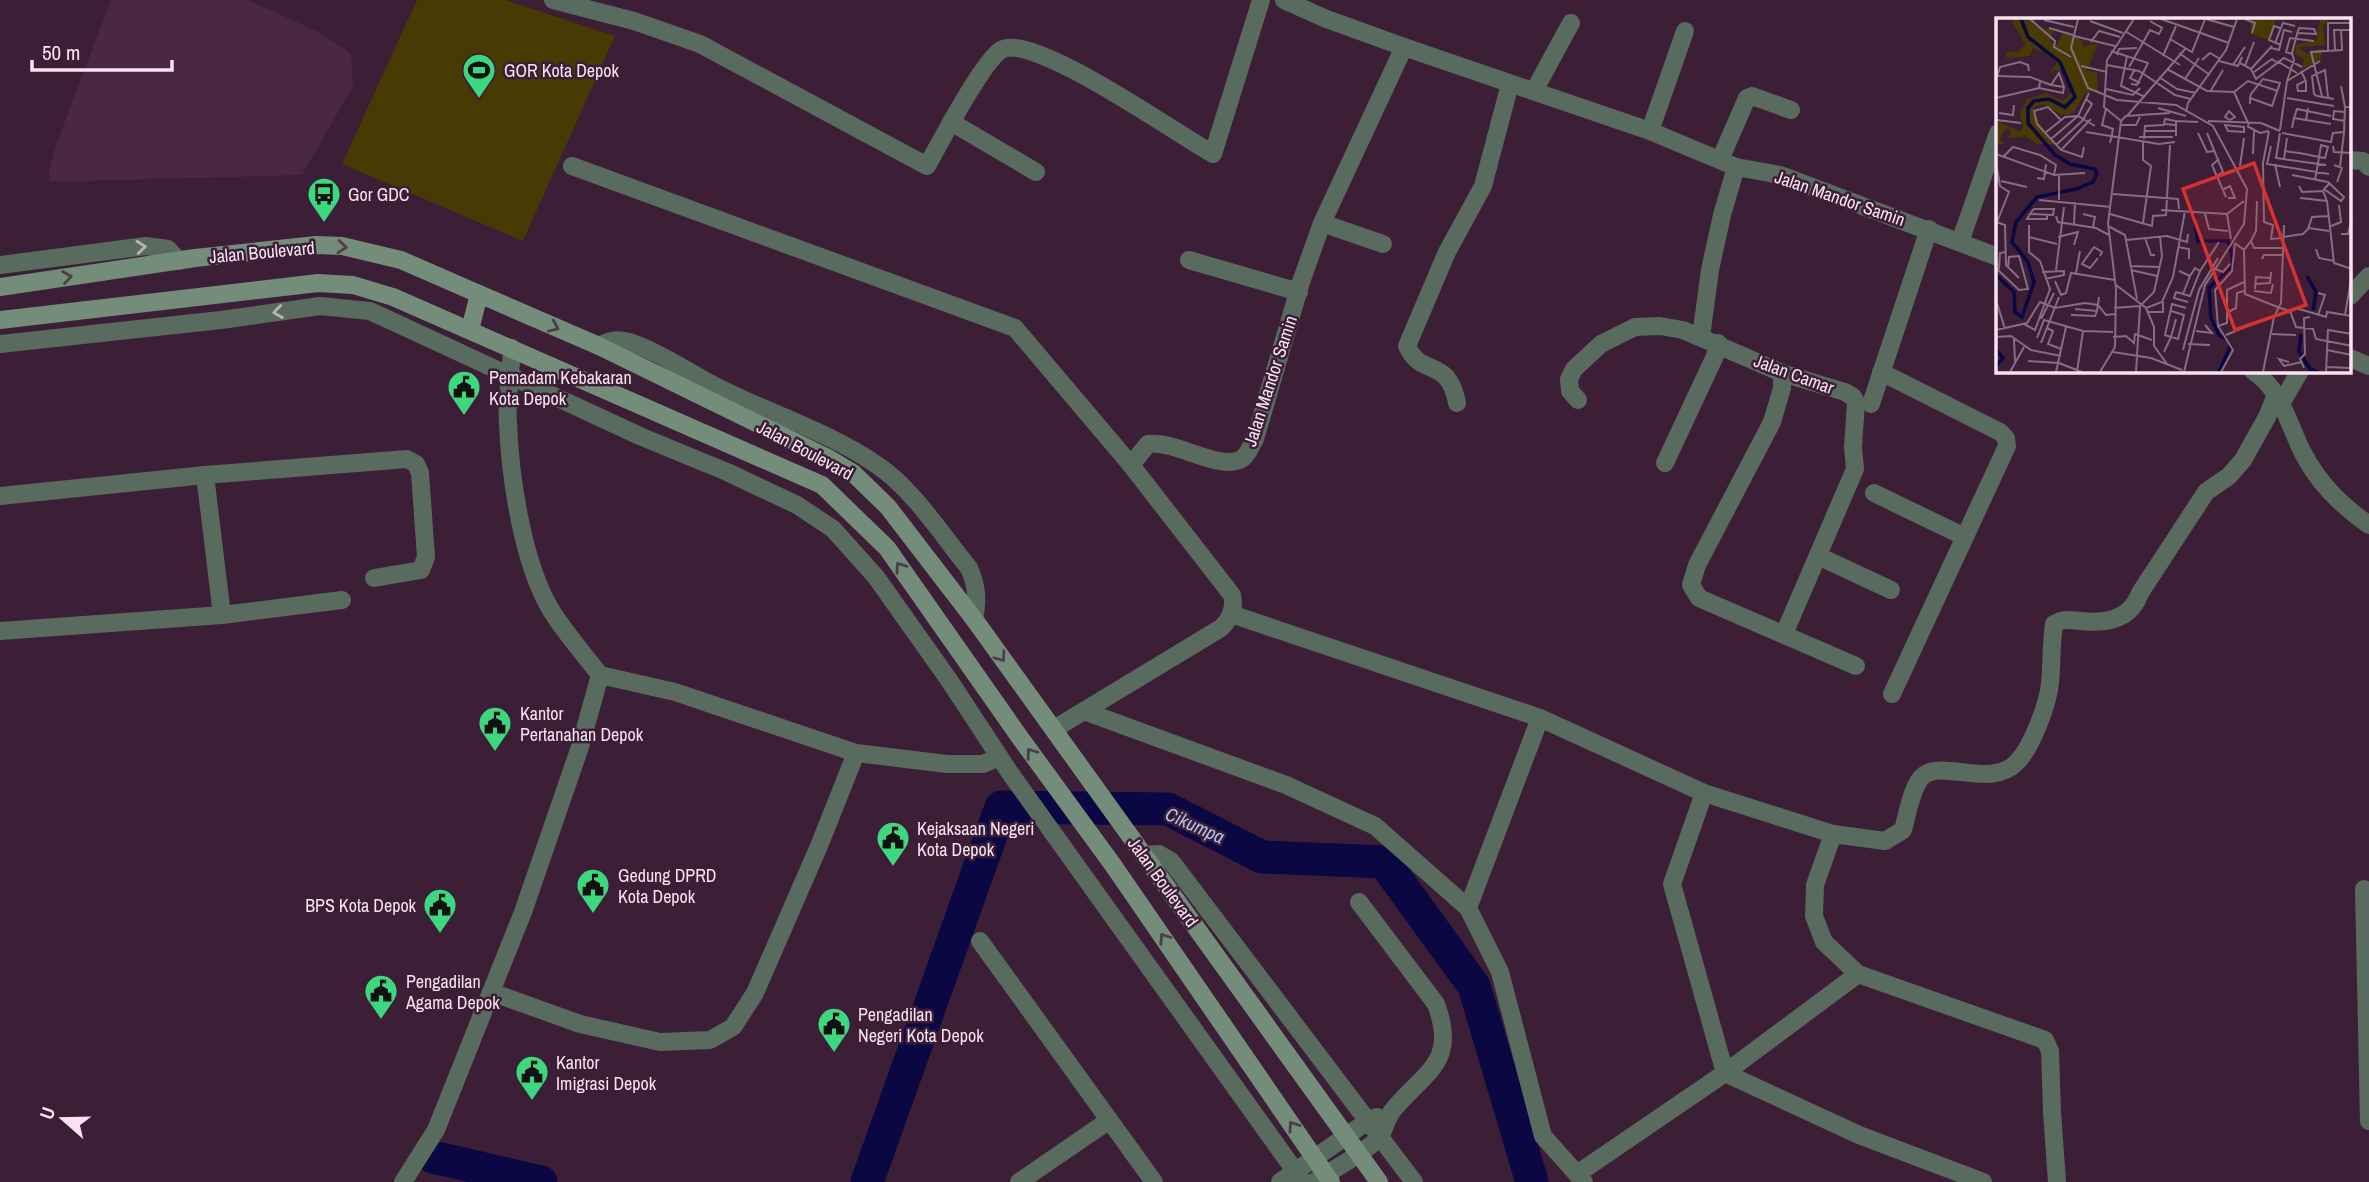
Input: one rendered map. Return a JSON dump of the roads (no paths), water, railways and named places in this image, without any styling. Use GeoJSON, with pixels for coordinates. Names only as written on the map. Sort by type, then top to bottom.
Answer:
{"type":"FeatureCollection","features":[{"type":"Feature","properties":{"kind":"main road","name":"Jalan Boulevard"},"geometry":{"type":"LineString","coordinates":[[0,288],[178,261],[316,245],[342,246],[401,260],[599,346],[853,472],[888,507],[974,619],[1380,1182]]}},
{"type":"Feature","properties":{"kind":"main road","name":"Jalan Boulevard"},"geometry":{"type":"LineString","coordinates":[[0,320],[318,283],[353,285],[393,297],[822,485],[887,548],[1113,865],[1314,1157],[1324,1179]]}},
{"type":"Feature","properties":{"kind":"main road"},"geometry":{"type":"LineString","coordinates":[[470,330],[480,294]]}},
{"type":"Feature","properties":{"kind":"main road"},"geometry":{"type":"LineString","coordinates":[[1113,865],[1140,851]]}},
{"type":"Feature","properties":{"kind":"street"},"geometry":{"type":"LineString","coordinates":[[553,0],[598,6],[700,44],[927,166],[951,122],[994,57],[1013,46],[1044,55],[1084,75],[1213,154],[1261,0]]}},
{"type":"Feature","properties":{"kind":"street","name":"Jalan Mandor Samin"},"geometry":{"type":"LineString","coordinates":[[1283,0],[1404,47],[1650,131],[1728,163],[1780,175],[1996,256]]}},
{"type":"Feature","properties":{"kind":"street"},"geometry":{"type":"LineString","coordinates":[[1534,92],[1571,23]]}},
{"type":"Feature","properties":{"kind":"street"},"geometry":{"type":"LineString","coordinates":[[1650,131],[1685,32]]}},
{"type":"Feature","properties":{"kind":"street","name":"Jalan Mandor Samin"},"geometry":{"type":"LineString","coordinates":[[1131,465],[1148,444],[1161,442],[1204,457],[1231,461],[1241,460],[1247,453],[1255,439],[1298,292],[1322,223],[1404,47]]}},
{"type":"Feature","properties":{"kind":"street"},"geometry":{"type":"LineString","coordinates":[[1457,403],[1449,379],[1418,361],[1407,346],[1447,252],[1483,186],[1510,84]]}},
{"type":"Feature","properties":{"kind":"street"},"geometry":{"type":"LineString","coordinates":[[1665,463],[1715,356],[1709,340],[1710,270],[1722,215],[1728,163],[1747,98],[1752,96],[1791,110]]}},
{"type":"Feature","properties":{"kind":"street"},"geometry":{"type":"LineString","coordinates":[[951,122],[1036,172]]}},
{"type":"Feature","properties":{"kind":"street"},"geometry":{"type":"LineString","coordinates":[[1960,242],[1996,139]]}},
{"type":"Feature","properties":{"kind":"street"},"geometry":{"type":"LineString","coordinates":[[572,166],[1015,328],[1131,465],[1232,595],[1234,604],[1231,614],[1221,628],[1054,729]]}},
{"type":"Feature","properties":{"kind":"street"},"geometry":{"type":"LineString","coordinates":[[1322,223],[1383,244]]}},
{"type":"Feature","properties":{"kind":"street"},"geometry":{"type":"LineString","coordinates":[[1871,404],[1929,229]]}},
{"type":"Feature","properties":{"kind":"street"},"geometry":{"type":"LineString","coordinates":[[0,265],[146,246],[169,249],[178,261]]}},
{"type":"Feature","properties":{"kind":"street"},"geometry":{"type":"LineString","coordinates":[[1189,260],[1298,292]]}},
{"type":"Feature","properties":{"kind":"street"},"geometry":{"type":"LineString","coordinates":[[2352,294],[2369,276]]}},
{"type":"Feature","properties":{"kind":"street"},"geometry":{"type":"LineString","coordinates":[[0,344],[221,320],[320,306],[370,311],[797,505],[833,529],[876,577],[949,680],[999,757],[1299,1176]]}},
{"type":"Feature","properties":{"kind":"street","name":"Jalan Camar"},"geometry":{"type":"LineString","coordinates":[[1578,400],[1570,391],[1569,379],[1574,369],[1601,344],[1634,327],[1660,326],[1684,330],[1782,373],[1845,392],[1853,397],[1856,402],[1853,447],[1855,469],[1784,634]]}},
{"type":"Feature","properties":{"kind":"street"},"geometry":{"type":"LineString","coordinates":[[599,346],[621,340],[640,347],[877,465],[895,479],[969,568],[976,584],[977,605],[974,619]]}},
{"type":"Feature","properties":{"kind":"street"},"geometry":{"type":"LineString","coordinates":[[512,348],[507,420],[521,522],[534,569],[551,610],[600,675],[675,692],[856,753],[947,764],[983,764],[999,757]]}},
{"type":"Feature","properties":{"kind":"street"},"geometry":{"type":"LineString","coordinates":[[2352,359],[2369,366]]}},
{"type":"Feature","properties":{"kind":"street"},"geometry":{"type":"LineString","coordinates":[[1881,372],[2000,432],[2006,438],[2007,446],[1892,694]]}},
{"type":"Feature","properties":{"kind":"street"},"geometry":{"type":"LineString","coordinates":[[1782,373],[1782,388],[1772,422],[1697,565],[1691,585],[1699,598],[1856,666]]}},
{"type":"Feature","properties":{"kind":"street"},"geometry":{"type":"LineString","coordinates":[[2256,373],[2263,377],[2279,399],[2303,453],[2318,477],[2340,504],[2369,524]]}},
{"type":"Feature","properties":{"kind":"street"},"geometry":{"type":"LineString","coordinates":[[1231,614],[1540,718],[1704,793],[1833,834],[1885,841],[1903,830],[1912,797],[1922,776],[1935,771],[1978,774],[1999,772],[2009,769],[2019,761],[2028,745],[2050,686],[2054,624],[2062,619],[2114,619],[2123,617],[2136,606],[2140,593],[2206,492],[2228,477],[2243,460],[2267,417],[2298,373]]}},
{"type":"Feature","properties":{"kind":"street"},"geometry":{"type":"LineString","coordinates":[[0,496],[205,475],[407,459],[416,464],[420,472],[426,557],[421,570],[374,578]]}},
{"type":"Feature","properties":{"kind":"street"},"geometry":{"type":"LineString","coordinates":[[205,475],[222,615]]}},
{"type":"Feature","properties":{"kind":"street"},"geometry":{"type":"LineString","coordinates":[[1874,494],[1965,537]]}},
{"type":"Feature","properties":{"kind":"street"},"geometry":{"type":"LineString","coordinates":[[1818,556],[1891,590]]}},
{"type":"Feature","properties":{"kind":"street"},"geometry":{"type":"LineString","coordinates":[[0,631],[222,615],[342,600]]}},
{"type":"Feature","properties":{"kind":"street"},"geometry":{"type":"LineString","coordinates":[[403,1182],[436,1130],[523,912],[580,747],[600,675]]}},
{"type":"Feature","properties":{"kind":"street"},"geometry":{"type":"LineString","coordinates":[[1084,711],[1286,785],[1375,825],[1468,908],[1500,972],[1543,1136],[1580,1178],[1858,974]]}},
{"type":"Feature","properties":{"kind":"street"},"geometry":{"type":"LineString","coordinates":[[1468,908],[1540,718]]}},
{"type":"Feature","properties":{"kind":"street"},"geometry":{"type":"LineString","coordinates":[[491,992],[580,1024],[660,1042],[710,1040],[733,1027],[755,993],[856,753]]}},
{"type":"Feature","properties":{"kind":"street"},"geometry":{"type":"LineString","coordinates":[[1704,793],[1672,884],[1725,1073],[1859,1135],[1983,1182]]}},
{"type":"Feature","properties":{"kind":"street"},"geometry":{"type":"LineString","coordinates":[[1833,834],[1815,884],[1814,916],[1824,942],[1858,974],[2046,1040],[2050,1051],[2057,1182]]}},
{"type":"Feature","properties":{"kind":"street"},"geometry":{"type":"LineString","coordinates":[[1140,851],[1171,861],[1414,1182]]}},
{"type":"Feature","properties":{"kind":"street"},"geometry":{"type":"LineString","coordinates":[[2364,889],[2369,1121]]}},
{"type":"Feature","properties":{"kind":"street"},"geometry":{"type":"LineString","coordinates":[[1324,1179],[1380,1137],[1391,1112],[1440,1060],[1443,1048],[1436,1004],[1359,902]]}},
{"type":"Feature","properties":{"kind":"street"},"geometry":{"type":"LineString","coordinates":[[980,941],[1154,1182]]}},
{"type":"Feature","properties":{"kind":"street"},"geometry":{"type":"LineString","coordinates":[[1280,1182],[1299,1176],[1314,1157],[1368,1121],[1391,1112]]}},
{"type":"Feature","properties":{"kind":"street"},"geometry":{"type":"LineString","coordinates":[[1019,1182],[1108,1121]]}},
{"type":"Feature","properties":{"kind":"waterway","name":"Cikumpa"},"geometry":{"type":"LineString","coordinates":[[867,1182],[1001,807],[1168,809],[1262,857],[1384,862],[1474,986],[1532,1182]]}},
{"type":"Feature","properties":{"kind":"waterway","name":"Cikumpa"},"geometry":{"type":"LineString","coordinates":[[433,1157],[541,1182]]}},
{"type":"Feature","properties":{"kind":"place","name":"GOR Kota Depok"},"geometry":{"type":"Point","coordinates":[479,100]}},
{"type":"Feature","properties":{"kind":"place","name":"Gor GDC"},"geometry":{"type":"Point","coordinates":[324,224]}},
{"type":"Feature","properties":{"kind":"place","name":"Pemadam Kebakaran Kota Depok"},"geometry":{"type":"Point","coordinates":[464,417]}},
{"type":"Feature","properties":{"kind":"place","name":"Kantor Pertanahan Depok"},"geometry":{"type":"Point","coordinates":[495,753]}},
{"type":"Feature","properties":{"kind":"place","name":"Kejaksaan Negeri Kota Depok"},"geometry":{"type":"Point","coordinates":[893,868]}},
{"type":"Feature","properties":{"kind":"place","name":"Gedung DPRD Kota Depok"},"geometry":{"type":"Point","coordinates":[593,915]}},
{"type":"Feature","properties":{"kind":"place","name":"BPS Kota Depok"},"geometry":{"type":"Point","coordinates":[440,935]}},
{"type":"Feature","properties":{"kind":"place","name":"Pengadilan Agama Depok"},"geometry":{"type":"Point","coordinates":[381,1021]}},
{"type":"Feature","properties":{"kind":"place","name":"Pengadilan Negeri Kota Depok"},"geometry":{"type":"Point","coordinates":[834,1054]}},
{"type":"Feature","properties":{"kind":"place","name":"Kantor Imigrasi Depok"},"geometry":{"type":"Point","coordinates":[532,1102]}}]}
